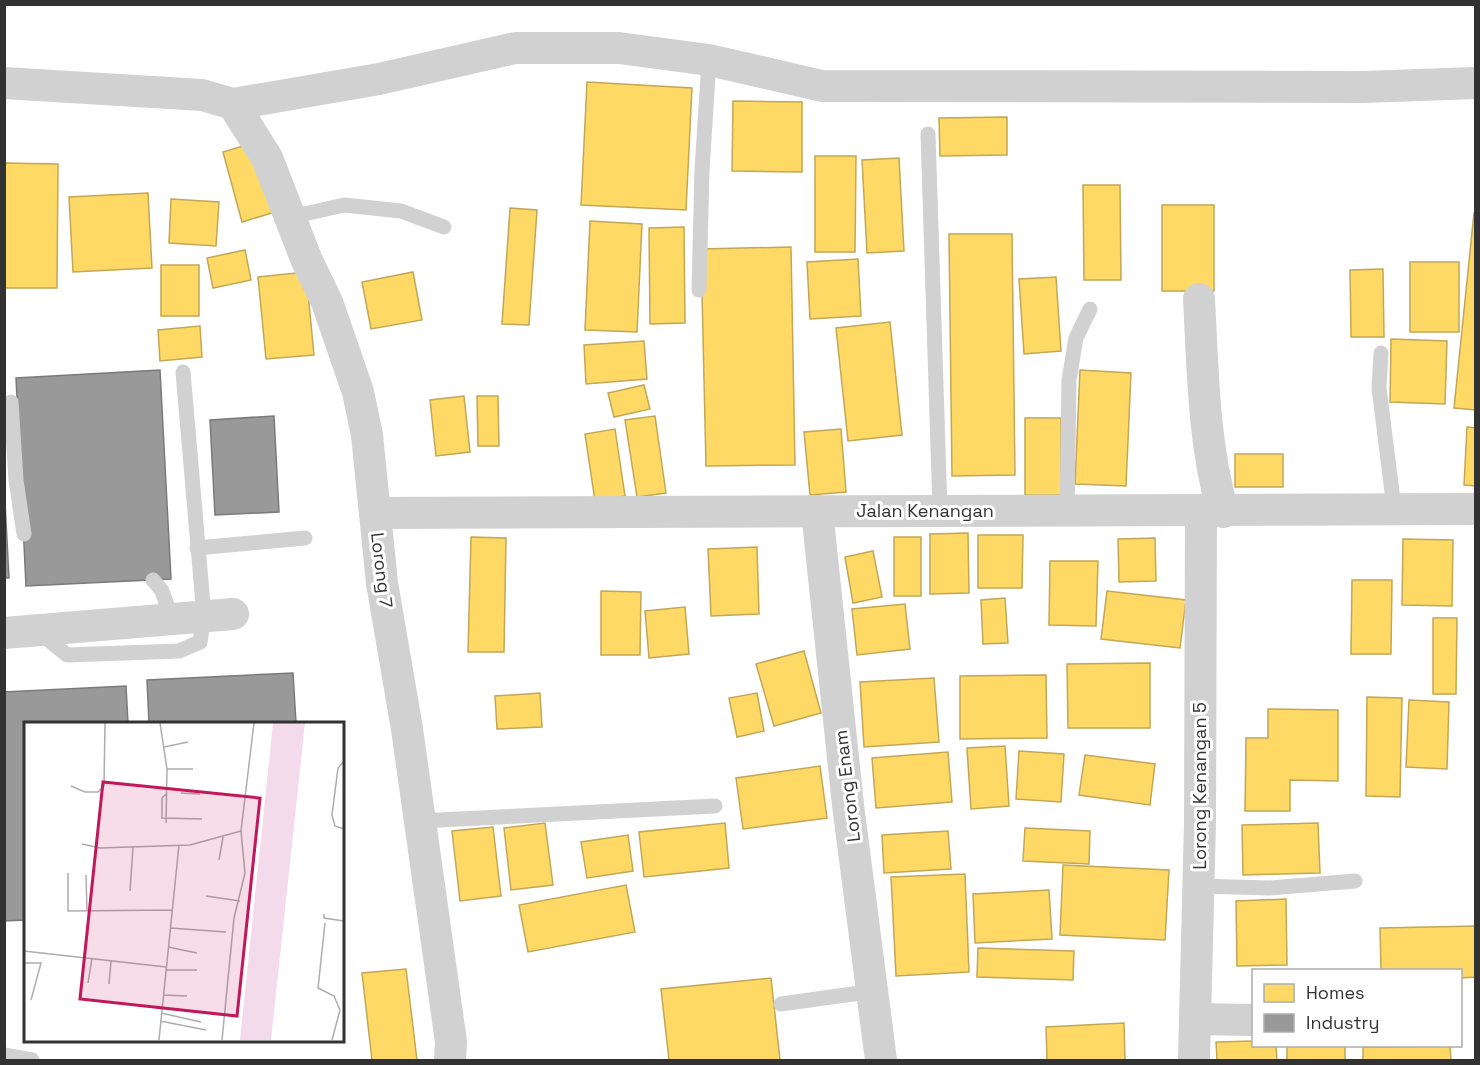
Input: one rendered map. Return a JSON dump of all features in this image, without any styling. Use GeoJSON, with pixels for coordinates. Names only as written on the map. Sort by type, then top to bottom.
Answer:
{"type":"FeatureCollection","features":[{"type":"Feature","properties":{"kind":"street"},"geometry":{"type":"LineString","coordinates":[[4,83],[202,95],[232,104],[378,79],[515,48],[619,48],[709,60],[822,86],[1363,87],[1476,83]]}},
{"type":"Feature","properties":{"kind":"street","name":"Lorong 7"},"geometry":{"type":"LineString","coordinates":[[232,104],[267,158],[307,261],[331,312],[358,392],[367,435],[382,584],[407,729],[451,1042],[450,1060]]}},
{"type":"Feature","properties":{"kind":"street","name":"Lorong Kenangan 5"},"geometry":{"type":"LineString","coordinates":[[1194,1060],[1213,477],[1204,420],[1199,299]]}},
{"type":"Feature","properties":{"kind":"street","name":"Jalan Kenangan"},"geometry":{"type":"LineString","coordinates":[[375,513],[940,510],[1212,512],[1395,508],[1476,509]]}},
{"type":"Feature","properties":{"kind":"street","name":"Lorong Enam"},"geometry":{"type":"LineString","coordinates":[[817,511],[848,805],[874,990],[881,1060]]}},
{"type":"Feature","properties":{"kind":"street"},"geometry":{"type":"LineString","coordinates":[[4,633],[218,615]]}},
{"type":"Feature","properties":{"kind":"street"},"geometry":{"type":"LineString","coordinates":[[1195,1019],[1252,1020]]}},
{"type":"Feature","properties":{"kind":"lane"},"geometry":{"type":"LineString","coordinates":[[699,290],[702,170],[709,60]]}},
{"type":"Feature","properties":{"kind":"lane"},"geometry":{"type":"LineString","coordinates":[[928,134],[940,510]]}},
{"type":"Feature","properties":{"kind":"lane"},"geometry":{"type":"LineString","coordinates":[[291,217],[344,205],[401,211],[444,227]]}},
{"type":"Feature","properties":{"kind":"lane"},"geometry":{"type":"LineString","coordinates":[[1067,510],[1069,380],[1077,338],[1090,309]]}},
{"type":"Feature","properties":{"kind":"lane"},"geometry":{"type":"LineString","coordinates":[[1382,353],[1379,388],[1395,508]]}},
{"type":"Feature","properties":{"kind":"lane"},"geometry":{"type":"LineString","coordinates":[[37,630],[67,655],[179,651],[200,642],[218,615],[197,548],[183,372]]}},
{"type":"Feature","properties":{"kind":"lane"},"geometry":{"type":"LineString","coordinates":[[11,402],[16,480],[24,534]]}},
{"type":"Feature","properties":{"kind":"lane"},"geometry":{"type":"LineString","coordinates":[[197,548],[305,538]]}},
{"type":"Feature","properties":{"kind":"lane"},"geometry":{"type":"LineString","coordinates":[[153,580],[162,591],[172,619]]}},
{"type":"Feature","properties":{"kind":"lane"},"geometry":{"type":"LineString","coordinates":[[420,821],[715,806]]}},
{"type":"Feature","properties":{"kind":"lane"},"geometry":{"type":"LineString","coordinates":[[1198,886],[1269,888],[1355,881]]}},
{"type":"Feature","properties":{"kind":"lane"},"geometry":{"type":"LineString","coordinates":[[781,1004],[874,990]]}},
{"type":"Feature","properties":{"kind":"lane"},"geometry":{"type":"LineString","coordinates":[[4,1055],[32,1060]]}},
{"type":"Feature","properties":{"kind":"building: Homes"},"geometry":{"type":"Polygon","coordinates":[[[587,82],[692,88],[686,210],[581,205],[587,82]]]}},
{"type":"Feature","properties":{"kind":"building: Homes"},"geometry":{"type":"Polygon","coordinates":[[[733,101],[802,102],[802,172],[732,171],[733,101]]]}},
{"type":"Feature","properties":{"kind":"building: Homes"},"geometry":{"type":"Polygon","coordinates":[[[1007,117],[1007,155],[940,156],[939,118],[1007,117]]]}},
{"type":"Feature","properties":{"kind":"building: Homes"},"geometry":{"type":"Polygon","coordinates":[[[256,142],[275,212],[242,222],[223,152],[256,142]]]}},
{"type":"Feature","properties":{"kind":"building: Homes"},"geometry":{"type":"Polygon","coordinates":[[[815,156],[856,156],[855,252],[815,252],[815,156]]]}},
{"type":"Feature","properties":{"kind":"building: Homes"},"geometry":{"type":"Polygon","coordinates":[[[899,158],[904,251],[867,253],[862,160],[899,158]]]}},
{"type":"Feature","properties":{"kind":"building: Homes"},"geometry":{"type":"Polygon","coordinates":[[[5,163],[58,164],[57,288],[5,288],[5,163]]]}},
{"type":"Feature","properties":{"kind":"building: Homes"},"geometry":{"type":"Polygon","coordinates":[[[1083,185],[1120,185],[1121,280],[1084,280],[1083,185]]]}},
{"type":"Feature","properties":{"kind":"building: Homes"},"geometry":{"type":"Polygon","coordinates":[[[148,193],[152,268],[73,272],[69,197],[148,193]]]}},
{"type":"Feature","properties":{"kind":"building: Homes"},"geometry":{"type":"Polygon","coordinates":[[[171,199],[219,202],[216,246],[169,243],[171,199]]]}},
{"type":"Feature","properties":{"kind":"building: Homes"},"geometry":{"type":"Polygon","coordinates":[[[1162,205],[1214,205],[1214,291],[1162,291],[1162,205]]]}},
{"type":"Feature","properties":{"kind":"building: Homes"},"geometry":{"type":"Polygon","coordinates":[[[510,208],[537,210],[529,325],[502,324],[510,208]]]}},
{"type":"Feature","properties":{"kind":"building: Homes"},"geometry":{"type":"Polygon","coordinates":[[[1474,213],[1476,213],[1476,410],[1454,408],[1474,213]]]}},
{"type":"Feature","properties":{"kind":"building: Homes"},"geometry":{"type":"Polygon","coordinates":[[[590,221],[642,224],[637,332],[585,330],[590,221]]]}},
{"type":"Feature","properties":{"kind":"building: Homes"},"geometry":{"type":"Polygon","coordinates":[[[684,227],[685,323],[650,324],[649,228],[684,227]]]}},
{"type":"Feature","properties":{"kind":"building: Homes"},"geometry":{"type":"Polygon","coordinates":[[[949,234],[1012,234],[1015,475],[952,476],[949,234]]]}},
{"type":"Feature","properties":{"kind":"building: Homes"},"geometry":{"type":"Polygon","coordinates":[[[791,247],[795,465],[706,466],[701,249],[791,247]]]}},
{"type":"Feature","properties":{"kind":"building: Homes"},"geometry":{"type":"Polygon","coordinates":[[[245,250],[251,280],[213,288],[207,258],[245,250]]]}},
{"type":"Feature","properties":{"kind":"building: Homes"},"geometry":{"type":"Polygon","coordinates":[[[858,259],[861,316],[810,319],[807,262],[858,259]]]}},
{"type":"Feature","properties":{"kind":"building: Homes"},"geometry":{"type":"Polygon","coordinates":[[[1410,262],[1459,262],[1459,332],[1410,332],[1410,262]]]}},
{"type":"Feature","properties":{"kind":"building: Homes"},"geometry":{"type":"Polygon","coordinates":[[[161,265],[199,265],[199,316],[161,316],[161,265]]]}},
{"type":"Feature","properties":{"kind":"building: Homes"},"geometry":{"type":"Polygon","coordinates":[[[1383,269],[1384,337],[1351,337],[1350,270],[1383,269]]]}},
{"type":"Feature","properties":{"kind":"building: Homes"},"geometry":{"type":"Polygon","coordinates":[[[306,272],[314,355],[266,359],[258,277],[306,272]]]}},
{"type":"Feature","properties":{"kind":"building: Homes"},"geometry":{"type":"Polygon","coordinates":[[[413,272],[422,320],[371,329],[362,282],[413,272]]]}},
{"type":"Feature","properties":{"kind":"building: Homes"},"geometry":{"type":"Polygon","coordinates":[[[1056,277],[1061,351],[1024,354],[1019,279],[1056,277]]]}},
{"type":"Feature","properties":{"kind":"building: Homes"},"geometry":{"type":"Polygon","coordinates":[[[890,322],[902,435],[848,441],[836,328],[890,322]]]}},
{"type":"Feature","properties":{"kind":"building: Homes"},"geometry":{"type":"Polygon","coordinates":[[[200,326],[202,357],[160,361],[158,330],[200,326]]]}},
{"type":"Feature","properties":{"kind":"building: Homes"},"geometry":{"type":"Polygon","coordinates":[[[1391,339],[1447,341],[1445,404],[1390,402],[1391,339]]]}},
{"type":"Feature","properties":{"kind":"building: Homes"},"geometry":{"type":"Polygon","coordinates":[[[644,341],[647,379],[586,384],[584,345],[644,341]]]}},
{"type":"Feature","properties":{"kind":"building: Homes"},"geometry":{"type":"Polygon","coordinates":[[[1080,370],[1131,373],[1126,486],[1075,484],[1080,370]]]}},
{"type":"Feature","properties":{"kind":"building: Homes"},"geometry":{"type":"Polygon","coordinates":[[[644,385],[650,409],[614,417],[608,393],[644,385]]]}},
{"type":"Feature","properties":{"kind":"building: Homes"},"geometry":{"type":"Polygon","coordinates":[[[464,396],[470,452],[436,456],[430,400],[464,396]]]}},
{"type":"Feature","properties":{"kind":"building: Homes"},"geometry":{"type":"Polygon","coordinates":[[[477,396],[498,396],[499,446],[478,446],[477,396]]]}},
{"type":"Feature","properties":{"kind":"building: Homes"},"geometry":{"type":"Polygon","coordinates":[[[655,416],[666,493],[637,497],[625,420],[655,416]]]}},
{"type":"Feature","properties":{"kind":"building: Homes"},"geometry":{"type":"Polygon","coordinates":[[[1025,418],[1061,418],[1061,495],[1025,495],[1025,418]]]}},
{"type":"Feature","properties":{"kind":"building: Homes"},"geometry":{"type":"Polygon","coordinates":[[[1467,427],[1476,428],[1476,486],[1464,485],[1467,427]]]}},
{"type":"Feature","properties":{"kind":"building: Homes"},"geometry":{"type":"Polygon","coordinates":[[[615,429],[625,496],[595,501],[585,434],[615,429]]]}},
{"type":"Feature","properties":{"kind":"building: Homes"},"geometry":{"type":"Polygon","coordinates":[[[841,429],[846,492],[810,495],[804,432],[841,429]]]}},
{"type":"Feature","properties":{"kind":"building: Homes"},"geometry":{"type":"Polygon","coordinates":[[[1235,454],[1283,454],[1283,487],[1235,487],[1235,454]]]}},
{"type":"Feature","properties":{"kind":"building: Homes"},"geometry":{"type":"Polygon","coordinates":[[[968,533],[969,593],[930,594],[930,534],[968,533]]]}},
{"type":"Feature","properties":{"kind":"building: Homes"},"geometry":{"type":"Polygon","coordinates":[[[978,535],[1023,535],[1022,588],[978,588],[978,535]]]}},
{"type":"Feature","properties":{"kind":"building: Homes"},"geometry":{"type":"Polygon","coordinates":[[[471,537],[506,538],[504,652],[468,652],[471,537]]]}},
{"type":"Feature","properties":{"kind":"building: Homes"},"geometry":{"type":"Polygon","coordinates":[[[894,537],[921,537],[921,596],[894,596],[894,537]]]}},
{"type":"Feature","properties":{"kind":"building: Homes"},"geometry":{"type":"Polygon","coordinates":[[[1155,538],[1156,581],[1119,582],[1118,539],[1155,538]]]}},
{"type":"Feature","properties":{"kind":"building: Homes"},"geometry":{"type":"Polygon","coordinates":[[[1403,539],[1453,540],[1452,606],[1402,605],[1403,539]]]}},
{"type":"Feature","properties":{"kind":"building: Homes"},"geometry":{"type":"Polygon","coordinates":[[[757,547],[759,614],[711,616],[708,549],[757,547]]]}},
{"type":"Feature","properties":{"kind":"building: Homes"},"geometry":{"type":"Polygon","coordinates":[[[873,551],[882,597],[853,603],[845,557],[873,551]]]}},
{"type":"Feature","properties":{"kind":"building: Homes"},"geometry":{"type":"Polygon","coordinates":[[[1050,561],[1098,561],[1096,626],[1049,625],[1050,561]]]}},
{"type":"Feature","properties":{"kind":"building: Homes"},"geometry":{"type":"Polygon","coordinates":[[[1352,580],[1392,580],[1391,654],[1351,654],[1352,580]]]}},
{"type":"Feature","properties":{"kind":"building: Homes"},"geometry":{"type":"Polygon","coordinates":[[[601,591],[641,592],[640,655],[601,655],[601,591]]]}},
{"type":"Feature","properties":{"kind":"building: Homes"},"geometry":{"type":"Polygon","coordinates":[[[1107,591],[1186,600],[1180,648],[1101,639],[1107,591]]]}},
{"type":"Feature","properties":{"kind":"building: Homes"},"geometry":{"type":"Polygon","coordinates":[[[1005,598],[1008,643],[983,644],[981,600],[1005,598]]]}},
{"type":"Feature","properties":{"kind":"building: Homes"},"geometry":{"type":"Polygon","coordinates":[[[905,604],[910,649],[857,655],[852,609],[905,604]]]}},
{"type":"Feature","properties":{"kind":"building: Homes"},"geometry":{"type":"Polygon","coordinates":[[[685,607],[689,654],[649,658],[645,611],[685,607]]]}},
{"type":"Feature","properties":{"kind":"building: Homes"},"geometry":{"type":"Polygon","coordinates":[[[1433,618],[1457,618],[1456,694],[1433,694],[1433,618]]]}},
{"type":"Feature","properties":{"kind":"building: Homes"},"geometry":{"type":"Polygon","coordinates":[[[804,651],[821,713],[774,726],[756,664],[804,651]]]}},
{"type":"Feature","properties":{"kind":"building: Homes"},"geometry":{"type":"Polygon","coordinates":[[[1150,663],[1150,728],[1068,728],[1067,664],[1150,663]]]}},
{"type":"Feature","properties":{"kind":"building: Homes"},"geometry":{"type":"Polygon","coordinates":[[[1046,675],[1047,738],[960,739],[960,676],[1046,675]]]}},
{"type":"Feature","properties":{"kind":"building: Homes"},"geometry":{"type":"Polygon","coordinates":[[[934,678],[939,742],[864,747],[860,682],[934,678]]]}},
{"type":"Feature","properties":{"kind":"building: Homes"},"geometry":{"type":"Polygon","coordinates":[[[540,693],[542,727],[497,729],[495,696],[540,693]]]}},
{"type":"Feature","properties":{"kind":"building: Homes"},"geometry":{"type":"Polygon","coordinates":[[[757,693],[764,731],[737,737],[729,698],[757,693]]]}},
{"type":"Feature","properties":{"kind":"building: Homes"},"geometry":{"type":"Polygon","coordinates":[[[1367,697],[1402,698],[1400,797],[1366,796],[1367,697]]]}},
{"type":"Feature","properties":{"kind":"building: Homes"},"geometry":{"type":"Polygon","coordinates":[[[1409,700],[1449,702],[1447,769],[1406,767],[1409,700]]]}},
{"type":"Feature","properties":{"kind":"building: Homes"},"geometry":{"type":"Polygon","coordinates":[[[1268,709],[1338,710],[1338,781],[1290,780],[1290,811],[1245,811],[1246,738],[1268,738],[1268,709]]]}},
{"type":"Feature","properties":{"kind":"building: Homes"},"geometry":{"type":"Polygon","coordinates":[[[1005,746],[1009,806],[971,809],[967,748],[1005,746]]]}},
{"type":"Feature","properties":{"kind":"building: Homes"},"geometry":{"type":"Polygon","coordinates":[[[1019,751],[1064,754],[1061,802],[1016,799],[1019,751]]]}},
{"type":"Feature","properties":{"kind":"building: Homes"},"geometry":{"type":"Polygon","coordinates":[[[948,752],[952,802],[876,808],[872,758],[948,752]]]}},
{"type":"Feature","properties":{"kind":"building: Homes"},"geometry":{"type":"Polygon","coordinates":[[[1085,755],[1155,764],[1150,805],[1079,795],[1085,755]]]}},
{"type":"Feature","properties":{"kind":"building: Homes"},"geometry":{"type":"Polygon","coordinates":[[[820,766],[827,818],[743,829],[736,778],[820,766]]]}},
{"type":"Feature","properties":{"kind":"building: Homes"},"geometry":{"type":"Polygon","coordinates":[[[545,823],[553,885],[511,890],[504,828],[545,823]]]}},
{"type":"Feature","properties":{"kind":"building: Homes"},"geometry":{"type":"Polygon","coordinates":[[[725,823],[729,868],[644,877],[639,832],[725,823]]]}},
{"type":"Feature","properties":{"kind":"building: Homes"},"geometry":{"type":"Polygon","coordinates":[[[1318,823],[1320,873],[1243,875],[1242,825],[1318,823]]]}},
{"type":"Feature","properties":{"kind":"building: Homes"},"geometry":{"type":"Polygon","coordinates":[[[493,827],[501,896],[460,901],[452,831],[493,827]]]}},
{"type":"Feature","properties":{"kind":"building: Homes"},"geometry":{"type":"Polygon","coordinates":[[[1025,828],[1090,831],[1089,864],[1023,861],[1025,828]]]}},
{"type":"Feature","properties":{"kind":"building: Homes"},"geometry":{"type":"Polygon","coordinates":[[[948,831],[951,869],[884,873],[882,835],[948,831]]]}},
{"type":"Feature","properties":{"kind":"building: Homes"},"geometry":{"type":"Polygon","coordinates":[[[628,835],[633,871],[587,878],[581,842],[628,835]]]}},
{"type":"Feature","properties":{"kind":"building: Homes"},"geometry":{"type":"Polygon","coordinates":[[[1063,865],[1169,870],[1165,940],[1060,935],[1063,865]]]}},
{"type":"Feature","properties":{"kind":"building: Homes"},"geometry":{"type":"Polygon","coordinates":[[[965,874],[969,972],[896,976],[891,877],[965,874]]]}},
{"type":"Feature","properties":{"kind":"building: Homes"},"geometry":{"type":"Polygon","coordinates":[[[626,885],[635,932],[528,952],[519,905],[626,885]]]}},
{"type":"Feature","properties":{"kind":"building: Homes"},"geometry":{"type":"Polygon","coordinates":[[[1049,890],[1052,939],[975,943],[973,894],[1049,890]]]}},
{"type":"Feature","properties":{"kind":"building: Homes"},"geometry":{"type":"Polygon","coordinates":[[[1286,899],[1287,965],[1237,966],[1236,901],[1286,899]]]}},
{"type":"Feature","properties":{"kind":"building: Homes"},"geometry":{"type":"Polygon","coordinates":[[[1476,926],[1476,977],[1462,978],[1462,969],[1381,969],[1380,928],[1476,926]]]}},
{"type":"Feature","properties":{"kind":"building: Homes"},"geometry":{"type":"Polygon","coordinates":[[[978,948],[1074,951],[1073,980],[977,977],[978,948]]]}},
{"type":"Feature","properties":{"kind":"building: Homes"},"geometry":{"type":"Polygon","coordinates":[[[406,969],[417,1060],[372,1060],[362,973],[406,969]]]}},
{"type":"Feature","properties":{"kind":"building: Homes"},"geometry":{"type":"Polygon","coordinates":[[[771,978],[780,1060],[669,1060],[661,989],[771,978]]]}},
{"type":"Feature","properties":{"kind":"building: Homes"},"geometry":{"type":"Polygon","coordinates":[[[1124,1023],[1125,1060],[1047,1060],[1046,1027],[1124,1023]]]}},
{"type":"Feature","properties":{"kind":"building: Homes"},"geometry":{"type":"Polygon","coordinates":[[[1252,1041],[1252,1047],[1276,1047],[1277,1060],[1217,1060],[1216,1042],[1252,1041]]]}},
{"type":"Feature","properties":{"kind":"building: Homes"},"geometry":{"type":"Polygon","coordinates":[[[1287,1047],[1345,1047],[1345,1060],[1287,1060],[1287,1047]]]}},
{"type":"Feature","properties":{"kind":"building: Homes"},"geometry":{"type":"Polygon","coordinates":[[[1363,1047],[1450,1047],[1451,1060],[1363,1060],[1363,1047]]]}},
{"type":"Feature","properties":{"kind":"building: Industry"},"geometry":{"type":"Polygon","coordinates":[[[160,370],[171,579],[26,586],[16,378],[160,370]]]}},
{"type":"Feature","properties":{"kind":"building: Industry"},"geometry":{"type":"Polygon","coordinates":[[[274,416],[279,512],[215,515],[210,420],[274,416]]]}},
{"type":"Feature","properties":{"kind":"building: Industry"},"geometry":{"type":"Polygon","coordinates":[[[4,483],[9,578],[4,578],[4,483]]]}},
{"type":"Feature","properties":{"kind":"building: Industry"},"geometry":{"type":"Polygon","coordinates":[[[293,673],[296,722],[149,722],[147,680],[293,673]]]}},
{"type":"Feature","properties":{"kind":"building: Industry"},"geometry":{"type":"Polygon","coordinates":[[[126,686],[128,722],[24,722],[24,920],[4,921],[4,692],[126,686]]]}}]}
